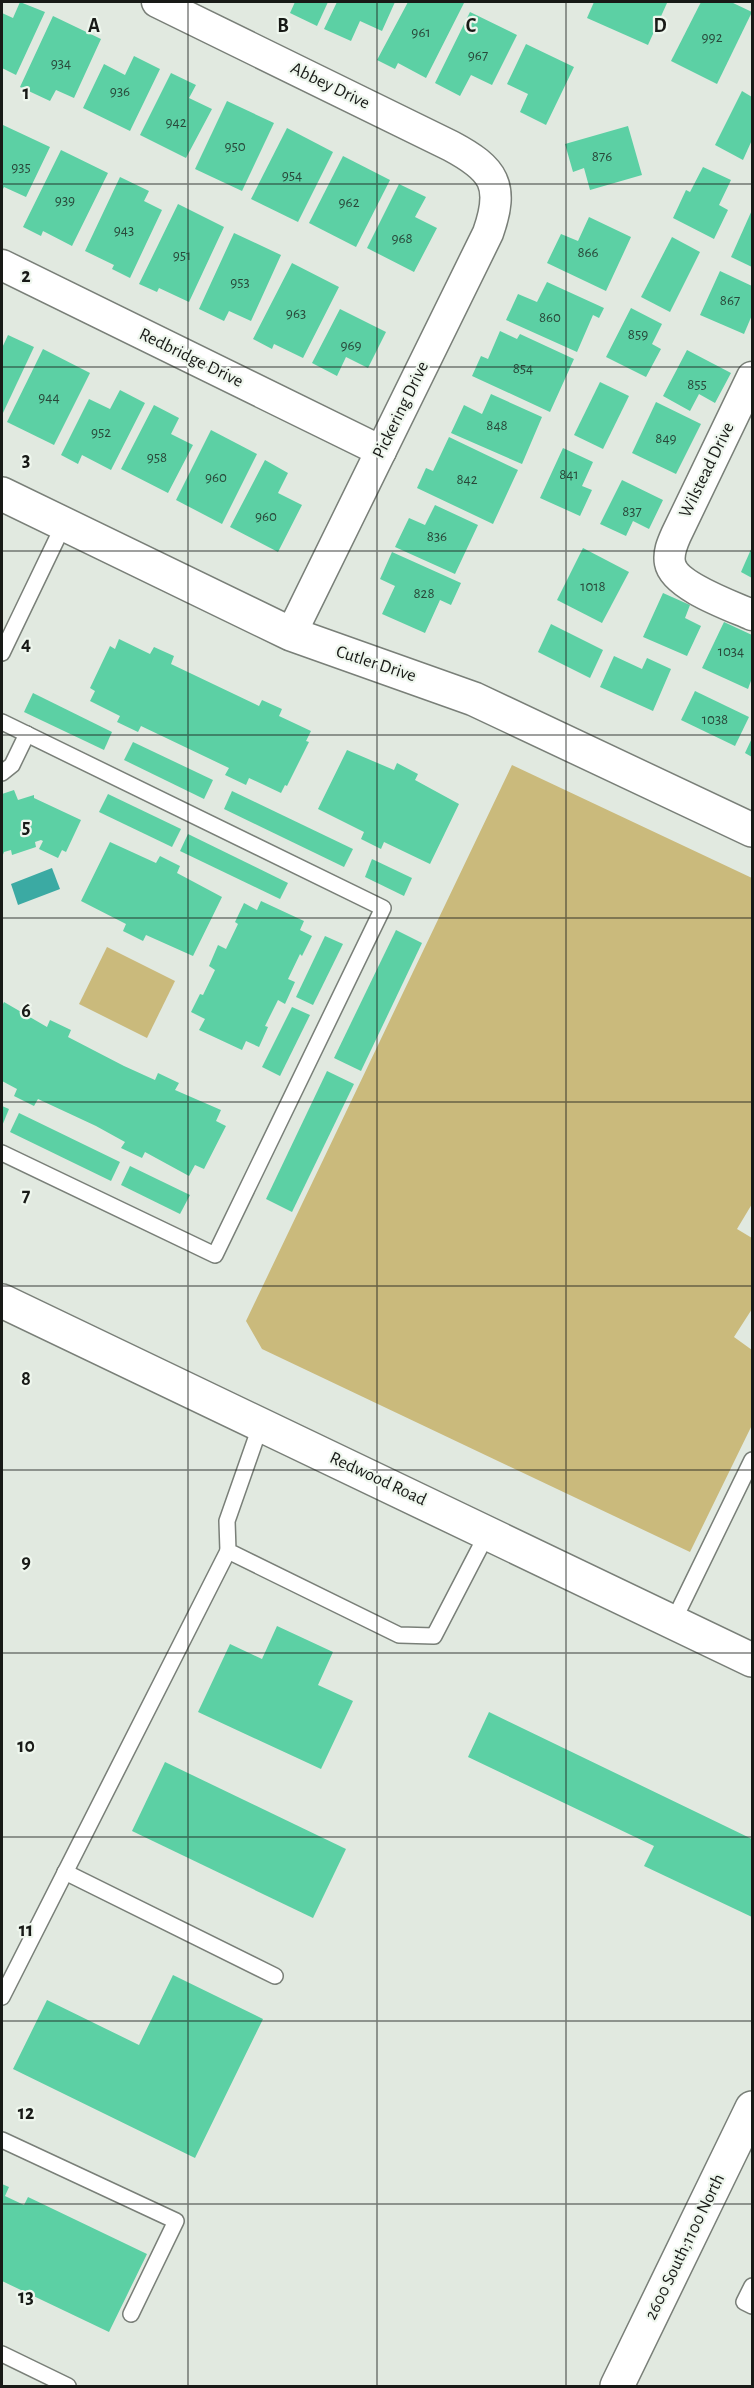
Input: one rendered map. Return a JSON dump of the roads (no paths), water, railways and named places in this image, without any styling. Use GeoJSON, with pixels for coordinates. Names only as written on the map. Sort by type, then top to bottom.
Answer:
{"type":"FeatureCollection","features":[{"type":"Feature","properties":{"kind":"main road","name":"Cutler Drive"},"geometry":{"type":"LineString","coordinates":[[2,494],[291,634],[474,699],[753,830]]}},
{"type":"Feature","properties":{"kind":"main road","name":"Redwood Road"},"geometry":{"type":"LineString","coordinates":[[2,1301],[753,1660]]}},
{"type":"Feature","properties":{"kind":"main road","name":"2600 South;1100 North"},"geometry":{"type":"LineString","coordinates":[[617,2386],[753,2108]]}},
{"type":"Feature","properties":{"kind":"street","name":"Abbey Drive"},"geometry":{"type":"LineString","coordinates":[[157,2],[451,146],[484,167],[494,182]]}},
{"type":"Feature","properties":{"kind":"street","name":"Pickering Drive"},"geometry":{"type":"LineString","coordinates":[[291,634],[488,233],[496,200],[494,182]]}},
{"type":"Feature","properties":{"kind":"street","name":"Redbridge Drive"},"geometry":{"type":"LineString","coordinates":[[2,265],[381,451]]}},
{"type":"Feature","properties":{"kind":"street","name":"Wilstead Drive"},"geometry":{"type":"LineString","coordinates":[[753,377],[671,545],[670,565],[684,581],[753,615]]}},
{"type":"Feature","properties":{"kind":"lane"},"geometry":{"type":"LineString","coordinates":[[2,653],[64,524]]}},
{"type":"Feature","properties":{"kind":"lane"},"geometry":{"type":"LineString","coordinates":[[2,722],[383,908],[215,1255],[2,1153]]}},
{"type":"Feature","properties":{"kind":"lane"},"geometry":{"type":"LineString","coordinates":[[2,773],[12,765],[27,734]]}},
{"type":"Feature","properties":{"kind":"lane"},"geometry":{"type":"LineString","coordinates":[[2,1997],[228,1551],[227,1521],[261,1424]]}},
{"type":"Feature","properties":{"kind":"lane"},"geometry":{"type":"LineString","coordinates":[[673,1622],[753,1460]]}},
{"type":"Feature","properties":{"kind":"lane"},"geometry":{"type":"LineString","coordinates":[[228,1551],[399,1635],[434,1636],[488,1532]]}},
{"type":"Feature","properties":{"kind":"lane"},"geometry":{"type":"LineString","coordinates":[[65,1872],[275,1976]]}},
{"type":"Feature","properties":{"kind":"lane"},"geometry":{"type":"LineString","coordinates":[[2,2140],[176,2221],[131,2314]]}},
{"type":"Feature","properties":{"kind":"lane"},"geometry":{"type":"LineString","coordinates":[[753,2286],[744,2302],[753,2306]]}},
{"type":"Feature","properties":{"kind":"lane"},"geometry":{"type":"LineString","coordinates":[[2,2354],[68,2386]]}},
{"type":"Feature","properties":{"kind":"water"},"geometry":{"type":"Polygon","coordinates":[[[52,868],[60,889],[18,905],[11,884],[52,868]]]}}]}
